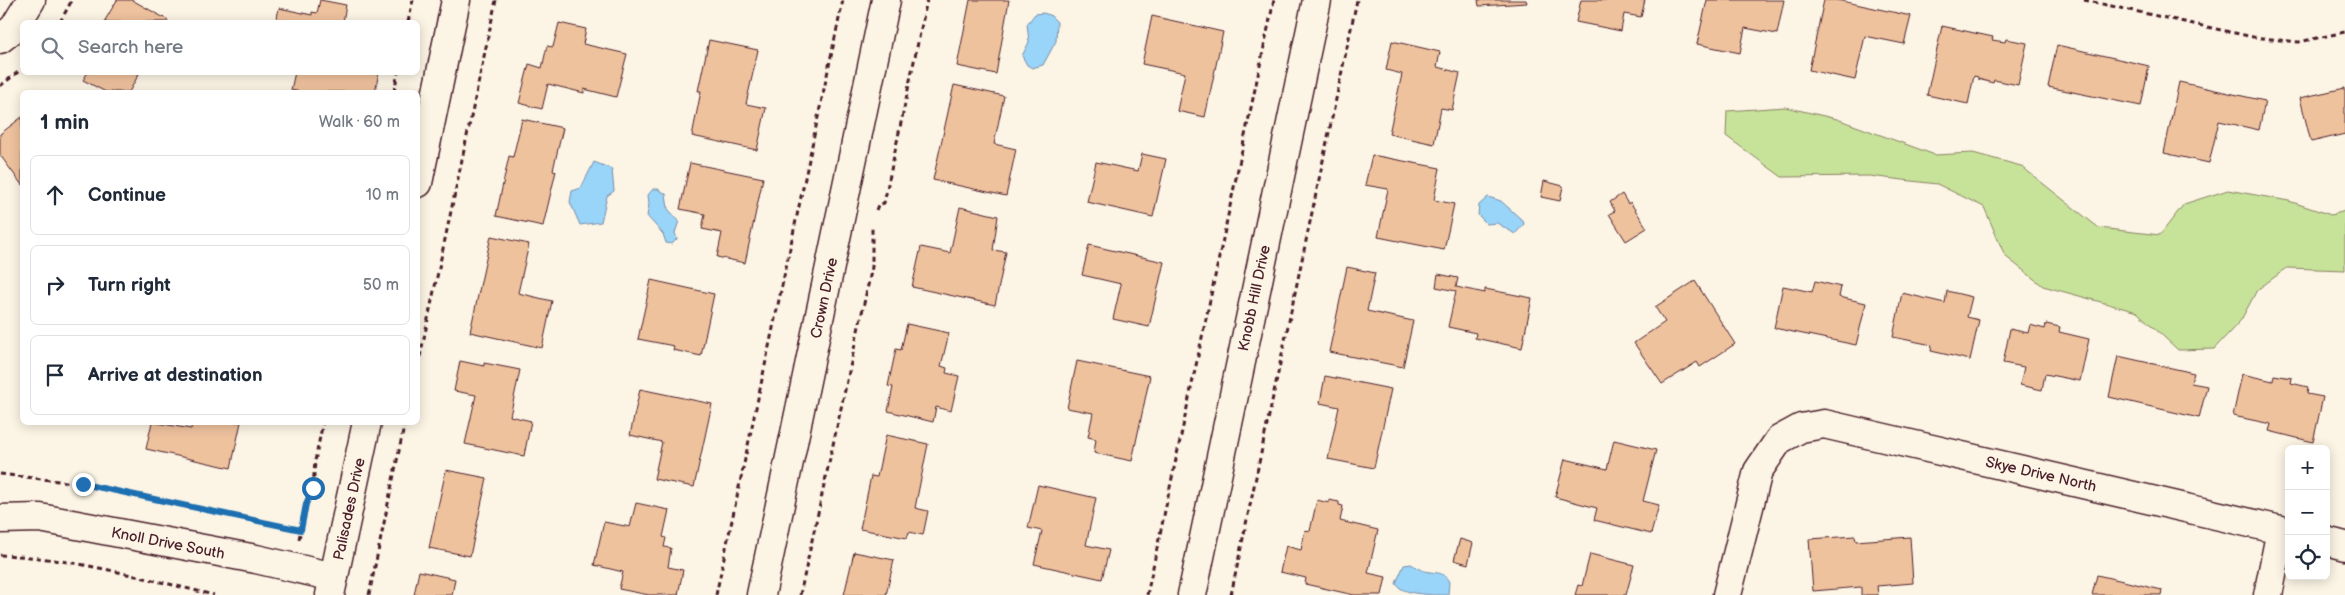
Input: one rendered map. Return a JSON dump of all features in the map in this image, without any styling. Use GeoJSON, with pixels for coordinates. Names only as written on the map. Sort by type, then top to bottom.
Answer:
{"type":"FeatureCollection","features":[{"type":"Feature","properties":{"kind":"street"},"geometry":{"type":"LineString","coordinates":[[0,39],[14,28],[31,0]]}},
{"type":"Feature","properties":{"kind":"street"},"geometry":{"type":"LineString","coordinates":[[420,173],[456,0]]}},
{"type":"Feature","properties":{"kind":"street","name":"Crown Drive"},"geometry":{"type":"LineString","coordinates":[[761,595],[886,0]]}},
{"type":"Feature","properties":{"kind":"street","name":"Knobb Hill Drive"},"geometry":{"type":"LineString","coordinates":[[1192,595],[1317,0]]}},
{"type":"Feature","properties":{"kind":"street","name":"Skye Drive North"},"geometry":{"type":"LineString","coordinates":[[1727,595],[1758,471],[1779,440],[1801,428],[1824,424],[2285,531]]}},
{"type":"Feature","properties":{"kind":"street","name":"Palisades Drive"},"geometry":{"type":"LineString","coordinates":[[332,586],[366,425]]}},
{"type":"Feature","properties":{"kind":"street","name":"Knoll Drive South"},"geometry":{"type":"LineString","coordinates":[[0,519],[40,518],[293,567],[332,586]]}},
{"type":"Feature","properties":{"kind":"street"},"geometry":{"type":"LineString","coordinates":[[2268,595],[2285,531]]}},
{"type":"Feature","properties":{"kind":"street"},"geometry":{"type":"LineString","coordinates":[[2330,543],[2345,546]]}},
{"type":"Feature","properties":{"kind":"path"},"geometry":{"type":"LineString","coordinates":[[61,20],[72,0]]}},
{"type":"Feature","properties":{"kind":"path"},"geometry":{"type":"LineString","coordinates":[[408,20],[413,0]]}},
{"type":"Feature","properties":{"kind":"path"},"geometry":{"type":"LineString","coordinates":[[420,357],[496,0]]}},
{"type":"Feature","properties":{"kind":"path"},"geometry":{"type":"LineString","coordinates":[[716,595],[843,0]]}},
{"type":"Feature","properties":{"kind":"path"},"geometry":{"type":"LineString","coordinates":[[875,213],[878,204],[884,203],[927,0]]}},
{"type":"Feature","properties":{"kind":"path"},"geometry":{"type":"LineString","coordinates":[[1147,595],[1274,0]]}},
{"type":"Feature","properties":{"kind":"path"},"geometry":{"type":"LineString","coordinates":[[1231,595],[1357,0]]}},
{"type":"Feature","properties":{"kind":"path"},"geometry":{"type":"LineString","coordinates":[[2084,0],[2253,37],[2299,42],[2345,32]]}},
{"type":"Feature","properties":{"kind":"path"},"geometry":{"type":"LineString","coordinates":[[0,86],[20,71]]}},
{"type":"Feature","properties":{"kind":"path"},"geometry":{"type":"LineString","coordinates":[[394,90],[397,75]]}},
{"type":"Feature","properties":{"kind":"path"},"geometry":{"type":"LineString","coordinates":[[800,595],[872,267],[872,222]]}},
{"type":"Feature","properties":{"kind":"path"},"geometry":{"type":"LineString","coordinates":[[293,567],[306,504],[313,488],[315,461],[322,425]]}},
{"type":"Feature","properties":{"kind":"path"},"geometry":{"type":"LineString","coordinates":[[369,595],[405,425]]}},
{"type":"Feature","properties":{"kind":"path"},"geometry":{"type":"LineString","coordinates":[[0,474],[83,484],[301,530]]}},
{"type":"Feature","properties":{"kind":"path"},"geometry":{"type":"LineString","coordinates":[[0,555],[72,564],[214,595]]}},
{"type":"Feature","properties":{"kind":"green space"},"geometry":{"type":"Polygon","coordinates":[[[1785,107],[1837,119],[1935,155],[1973,153],[2021,166],[2099,228],[2160,235],[2184,204],[2228,190],[2289,201],[2331,215],[2345,211],[2345,270],[2287,268],[2257,290],[2241,320],[2214,349],[2178,350],[2137,312],[2043,286],[2005,256],[1984,207],[1937,184],[1869,176],[1782,177],[1726,136],[1727,111],[1785,107]]]}},
{"type":"Feature","properties":{"kind":"water"},"geometry":{"type":"Polygon","coordinates":[[[1043,13],[1050,15],[1057,22],[1056,41],[1043,65],[1032,68],[1027,65],[1022,56],[1029,42],[1027,24],[1035,14],[1043,13]]]}},
{"type":"Feature","properties":{"kind":"water"},"geometry":{"type":"Polygon","coordinates":[[[594,162],[612,169],[614,191],[607,196],[601,222],[580,225],[570,202],[572,191],[581,188],[594,162]]]}},
{"type":"Feature","properties":{"kind":"water"},"geometry":{"type":"Polygon","coordinates":[[[653,189],[658,189],[666,194],[668,209],[679,221],[675,233],[677,239],[672,244],[666,243],[663,234],[647,216],[648,195],[653,189]]]}},
{"type":"Feature","properties":{"kind":"water"},"geometry":{"type":"Polygon","coordinates":[[[1488,197],[1501,201],[1523,221],[1524,224],[1515,234],[1497,223],[1487,224],[1478,215],[1479,205],[1488,197]]]}},
{"type":"Feature","properties":{"kind":"water"},"geometry":{"type":"Polygon","coordinates":[[[1411,564],[1423,570],[1439,573],[1447,578],[1449,582],[1448,595],[1418,594],[1399,587],[1396,583],[1404,565],[1411,564]]]}},
{"type":"Feature","properties":{"kind":"building"},"geometry":{"type":"Polygon","coordinates":[[[117,0],[132,0],[168,20],[105,20],[117,0]]]}},
{"type":"Feature","properties":{"kind":"building"},"geometry":{"type":"Polygon","coordinates":[[[320,0],[346,5],[343,20],[276,20],[279,8],[312,15],[312,12],[317,13],[320,0]]]}},
{"type":"Feature","properties":{"kind":"building"},"geometry":{"type":"Polygon","coordinates":[[[970,0],[1009,0],[996,74],[957,66],[970,0]]]}},
{"type":"Feature","properties":{"kind":"building"},"geometry":{"type":"Polygon","coordinates":[[[1478,0],[1526,0],[1527,3],[1479,6],[1478,0]]]}},
{"type":"Feature","properties":{"kind":"building"},"geometry":{"type":"Polygon","coordinates":[[[1581,0],[1645,0],[1641,17],[1624,14],[1621,31],[1576,22],[1581,0]]]}},
{"type":"Feature","properties":{"kind":"building"},"geometry":{"type":"Polygon","coordinates":[[[1707,0],[1784,0],[1777,34],[1745,28],[1740,53],[1697,44],[1707,0]]]}},
{"type":"Feature","properties":{"kind":"building"},"geometry":{"type":"Polygon","coordinates":[[[1824,0],[1837,0],[1911,16],[1904,44],[1865,36],[1855,80],[1809,70],[1824,0]]]}},
{"type":"Feature","properties":{"kind":"building"},"geometry":{"type":"Polygon","coordinates":[[[1152,16],[1223,32],[1205,117],[1177,111],[1185,73],[1142,64],[1152,16]]]}},
{"type":"Feature","properties":{"kind":"building"},"geometry":{"type":"Polygon","coordinates":[[[559,23],[586,29],[583,44],[627,54],[616,97],[584,89],[584,93],[548,84],[542,109],[519,103],[529,64],[542,68],[547,46],[553,47],[559,23]]]}},
{"type":"Feature","properties":{"kind":"building"},"geometry":{"type":"Polygon","coordinates":[[[1942,26],[1993,37],[1992,40],[2005,42],[2006,39],[2027,43],[2018,85],[1994,80],[1993,83],[1974,76],[1968,104],[1927,95],[1942,26]]]}},
{"type":"Feature","properties":{"kind":"building"},"geometry":{"type":"Polygon","coordinates":[[[709,40],[758,50],[746,104],[766,108],[757,150],[692,136],[701,91],[698,91],[709,40]]]}},
{"type":"Feature","properties":{"kind":"building"},"geometry":{"type":"Polygon","coordinates":[[[1392,41],[1440,52],[1437,67],[1460,73],[1452,110],[1441,108],[1434,144],[1389,134],[1402,74],[1386,70],[1392,41]]]}},
{"type":"Feature","properties":{"kind":"building"},"geometry":{"type":"Polygon","coordinates":[[[2057,45],[2149,66],[2141,106],[2048,87],[2057,45]]]}},
{"type":"Feature","properties":{"kind":"building"},"geometry":{"type":"Polygon","coordinates":[[[86,75],[138,75],[130,90],[102,90],[83,80],[86,75]]]}},
{"type":"Feature","properties":{"kind":"building"},"geometry":{"type":"Polygon","coordinates":[[[294,75],[378,75],[375,90],[291,90],[294,75]]]}},
{"type":"Feature","properties":{"kind":"building"},"geometry":{"type":"Polygon","coordinates":[[[2179,82],[2265,101],[2259,130],[2219,121],[2209,163],[2164,153],[2179,82]]]}},
{"type":"Feature","properties":{"kind":"building"},"geometry":{"type":"Polygon","coordinates":[[[954,85],[1004,96],[994,144],[1016,149],[1006,196],[933,180],[954,85]]]}},
{"type":"Feature","properties":{"kind":"building"},"geometry":{"type":"Polygon","coordinates":[[[2345,88],[2345,134],[2311,142],[2300,98],[2345,88]]]}},
{"type":"Feature","properties":{"kind":"building"},"geometry":{"type":"Polygon","coordinates":[[[20,119],[20,182],[0,155],[0,134],[20,119]]]}},
{"type":"Feature","properties":{"kind":"building"},"geometry":{"type":"Polygon","coordinates":[[[522,119],[563,128],[553,170],[556,171],[543,226],[496,216],[509,156],[513,157],[522,119]]]}},
{"type":"Feature","properties":{"kind":"building"},"geometry":{"type":"Polygon","coordinates":[[[1142,154],[1166,159],[1153,217],[1087,202],[1096,162],[1138,171],[1142,154]]]}},
{"type":"Feature","properties":{"kind":"building"},"geometry":{"type":"Polygon","coordinates":[[[1372,155],[1440,168],[1434,200],[1454,204],[1444,250],[1378,237],[1388,189],[1365,185],[1372,155]]]}},
{"type":"Feature","properties":{"kind":"building"},"geometry":{"type":"Polygon","coordinates":[[[690,163],[763,178],[745,263],[717,257],[722,233],[702,229],[705,214],[680,209],[690,163]]]}},
{"type":"Feature","properties":{"kind":"building"},"geometry":{"type":"Polygon","coordinates":[[[1544,181],[1563,186],[1560,201],[1541,197],[1544,181]]]}},
{"type":"Feature","properties":{"kind":"building"},"geometry":{"type":"Polygon","coordinates":[[[1622,194],[1628,204],[1630,202],[1647,228],[1626,241],[1609,214],[1615,211],[1610,202],[1622,194]]]}},
{"type":"Feature","properties":{"kind":"building"},"geometry":{"type":"Polygon","coordinates":[[[960,207],[998,216],[993,250],[1006,252],[995,305],[912,287],[921,247],[950,253],[960,207]]]}},
{"type":"Feature","properties":{"kind":"building"},"geometry":{"type":"Polygon","coordinates":[[[491,236],[529,244],[518,293],[552,301],[542,348],[470,332],[491,236]]]}},
{"type":"Feature","properties":{"kind":"building"},"geometry":{"type":"Polygon","coordinates":[[[1089,245],[1164,262],[1149,327],[1113,319],[1121,284],[1082,275],[1089,245]]]}},
{"type":"Feature","properties":{"kind":"building"},"geometry":{"type":"Polygon","coordinates":[[[1347,267],[1375,273],[1367,311],[1413,321],[1403,367],[1329,352],[1347,267]]]}},
{"type":"Feature","properties":{"kind":"building"},"geometry":{"type":"Polygon","coordinates":[[[1438,274],[1458,278],[1456,287],[1485,293],[1485,289],[1532,298],[1522,348],[1475,338],[1476,333],[1448,327],[1456,291],[1436,287],[1438,274]]]}},
{"type":"Feature","properties":{"kind":"building"},"geometry":{"type":"Polygon","coordinates":[[[651,280],[714,294],[701,356],[673,350],[674,346],[638,339],[651,280]]]}},
{"type":"Feature","properties":{"kind":"building"},"geometry":{"type":"Polygon","coordinates":[[[1695,281],[1735,344],[1700,367],[1697,362],[1662,384],[1634,343],[1665,322],[1655,307],[1695,281]]]}},
{"type":"Feature","properties":{"kind":"building"},"geometry":{"type":"Polygon","coordinates":[[[1815,281],[1841,287],[1839,297],[1866,303],[1856,345],[1774,328],[1783,286],[1812,292],[1815,281]]]}},
{"type":"Feature","properties":{"kind":"building"},"geometry":{"type":"Polygon","coordinates":[[[1947,291],[1972,297],[1967,317],[1979,320],[1970,360],[1931,351],[1932,345],[1893,337],[1902,293],[1945,303],[1947,291]]]}},
{"type":"Feature","properties":{"kind":"building"},"geometry":{"type":"Polygon","coordinates":[[[907,324],[949,333],[941,366],[947,368],[946,373],[959,376],[951,411],[936,407],[933,422],[888,411],[893,387],[888,386],[896,349],[901,350],[907,324]]]}},
{"type":"Feature","properties":{"kind":"building"},"geometry":{"type":"Polygon","coordinates":[[[2046,324],[2060,327],[2059,332],[2089,339],[2080,381],[2045,374],[2042,390],[2020,385],[2024,367],[2003,363],[2010,329],[2028,333],[2030,325],[2045,329],[2046,324]]]}},
{"type":"Feature","properties":{"kind":"building"},"geometry":{"type":"Polygon","coordinates":[[[2118,356],[2194,373],[2191,383],[2207,386],[2199,418],[2109,397],[2118,356]]]}},
{"type":"Feature","properties":{"kind":"building"},"geometry":{"type":"Polygon","coordinates":[[[460,361],[484,366],[484,363],[520,370],[510,416],[531,421],[524,456],[465,444],[476,395],[454,391],[460,361]]]}},
{"type":"Feature","properties":{"kind":"building"},"geometry":{"type":"Polygon","coordinates":[[[1077,361],[1150,376],[1132,461],[1094,453],[1096,439],[1088,437],[1093,413],[1067,408],[1077,361]]]}},
{"type":"Feature","properties":{"kind":"building"},"geometry":{"type":"Polygon","coordinates":[[[2242,374],[2273,381],[2274,375],[2292,378],[2291,383],[2308,387],[2307,394],[2323,397],[2313,442],[2269,431],[2271,424],[2233,416],[2242,374]]]}},
{"type":"Feature","properties":{"kind":"building"},"geometry":{"type":"Polygon","coordinates":[[[1325,376],[1391,389],[1374,468],[1328,459],[1339,407],[1320,403],[1325,376]]]}},
{"type":"Feature","properties":{"kind":"building"},"geometry":{"type":"Polygon","coordinates":[[[640,389],[712,404],[694,487],[654,479],[662,442],[630,435],[640,389]]]}},
{"type":"Feature","properties":{"kind":"building"},"geometry":{"type":"Polygon","coordinates":[[[151,425],[169,425],[191,429],[192,425],[240,425],[231,468],[146,449],[151,425]]]}},
{"type":"Feature","properties":{"kind":"building"},"geometry":{"type":"Polygon","coordinates":[[[886,435],[928,444],[915,508],[928,511],[923,535],[909,532],[907,538],[860,529],[871,476],[877,477],[886,435]]]}},
{"type":"Feature","properties":{"kind":"building"},"geometry":{"type":"Polygon","coordinates":[[[1614,440],[1656,450],[1643,501],[1659,505],[1651,534],[1594,520],[1597,508],[1555,497],[1565,459],[1607,469],[1614,440]]]}},
{"type":"Feature","properties":{"kind":"building"},"geometry":{"type":"Polygon","coordinates":[[[446,470],[487,478],[470,556],[429,548],[446,470]]]}},
{"type":"Feature","properties":{"kind":"building"},"geometry":{"type":"Polygon","coordinates":[[[1038,485],[1096,498],[1086,545],[1109,550],[1102,579],[1034,564],[1042,531],[1028,528],[1038,485]]]}},
{"type":"Feature","properties":{"kind":"building"},"geometry":{"type":"Polygon","coordinates":[[[1317,500],[1329,503],[1329,500],[1339,502],[1339,505],[1343,506],[1340,521],[1378,530],[1368,573],[1386,577],[1382,595],[1354,595],[1305,584],[1306,578],[1280,572],[1286,546],[1301,550],[1305,530],[1310,531],[1317,500]]]}},
{"type":"Feature","properties":{"kind":"building"},"geometry":{"type":"Polygon","coordinates":[[[636,503],[669,510],[663,537],[666,538],[664,547],[671,548],[668,567],[683,570],[678,595],[649,595],[619,589],[623,572],[594,565],[604,522],[630,527],[636,503]]]}},
{"type":"Feature","properties":{"kind":"building"},"geometry":{"type":"Polygon","coordinates":[[[1855,536],[1856,541],[1910,537],[1913,583],[1877,586],[1878,595],[1861,595],[1861,587],[1813,591],[1809,539],[1855,536]]]}},
{"type":"Feature","properties":{"kind":"building"},"geometry":{"type":"Polygon","coordinates":[[[1460,539],[1473,543],[1468,564],[1454,560],[1460,539]]]}},
{"type":"Feature","properties":{"kind":"building"},"geometry":{"type":"Polygon","coordinates":[[[854,552],[894,560],[886,595],[844,595],[854,552]]]}},
{"type":"Feature","properties":{"kind":"building"},"geometry":{"type":"Polygon","coordinates":[[[1590,554],[1634,565],[1626,595],[1575,595],[1578,585],[1582,586],[1590,554]]]}},
{"type":"Feature","properties":{"kind":"building"},"geometry":{"type":"Polygon","coordinates":[[[419,571],[455,579],[452,595],[414,595],[419,571]]]}},
{"type":"Feature","properties":{"kind":"building"},"geometry":{"type":"Polygon","coordinates":[[[2097,575],[2162,590],[2161,595],[2092,595],[2097,575]]]}},
{"type":"Feature","properties":{"kind":"route"},"geometry":{"type":"LineString","coordinates":[[83,484],[301,530],[306,504],[313,488]]}}]}
